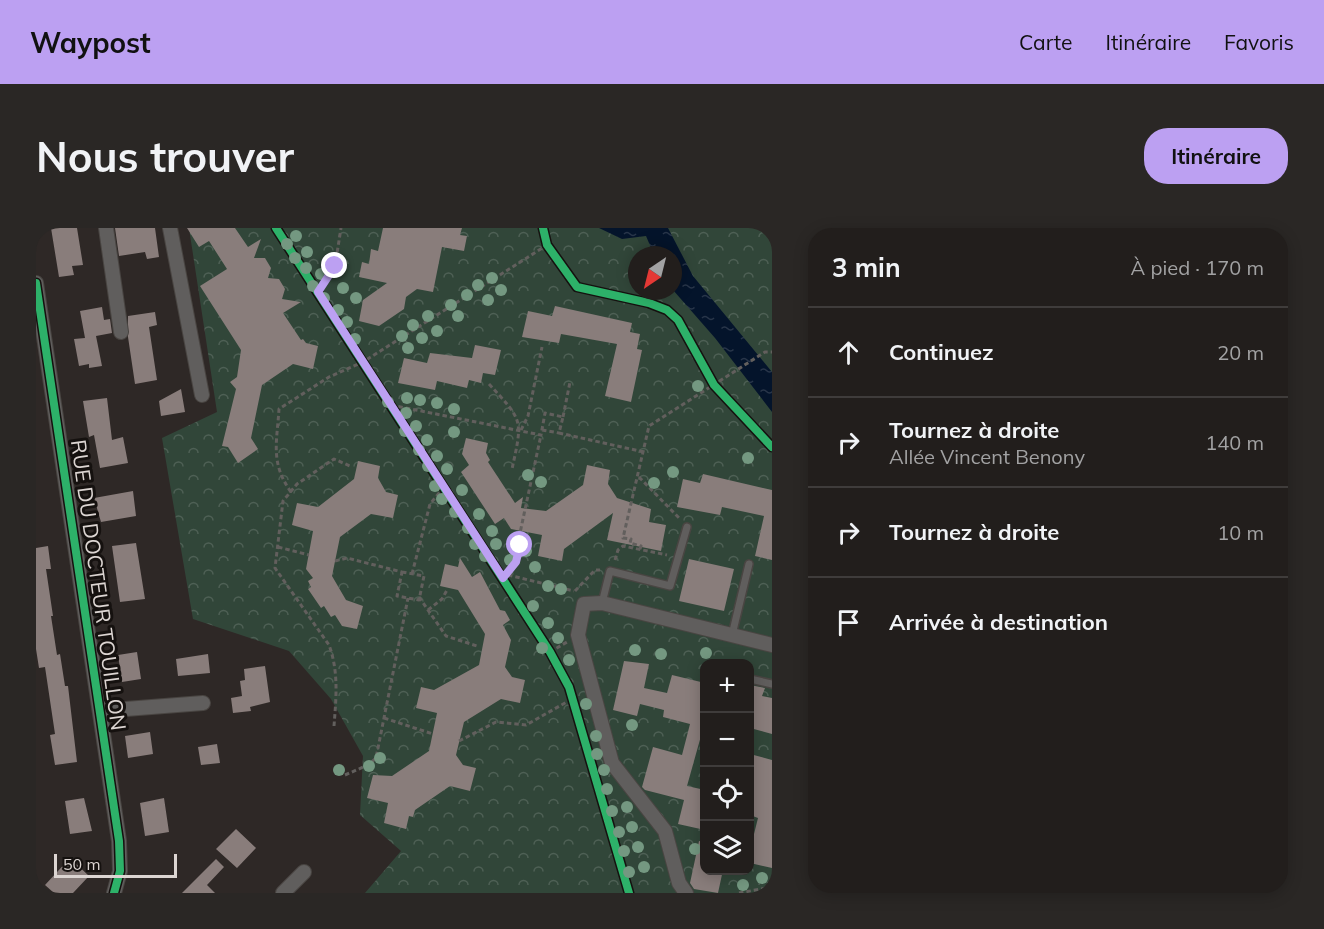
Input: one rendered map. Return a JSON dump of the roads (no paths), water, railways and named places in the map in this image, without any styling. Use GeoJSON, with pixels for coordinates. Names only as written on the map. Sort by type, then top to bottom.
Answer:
{"type":"FeatureCollection","features":[{"type":"Feature","properties":{"kind":"street"},"geometry":{"type":"LineString","coordinates":[[106,228],[121,332]]}},
{"type":"Feature","properties":{"kind":"street"},"geometry":{"type":"LineString","coordinates":[[170,228],[202,395]]}},
{"type":"Feature","properties":{"kind":"street","name":"RUE DU DOCTEUR TOUILLON"},"geometry":{"type":"LineString","coordinates":[[36,283],[119,841],[120,871],[114,893]]}},
{"type":"Feature","properties":{"kind":"street"},"geometry":{"type":"LineString","coordinates":[[686,893],[679,883],[665,831],[612,763],[578,635],[584,604],[602,603],[772,645]]}},
{"type":"Feature","properties":{"kind":"street"},"geometry":{"type":"LineString","coordinates":[[100,711],[203,703]]}},
{"type":"Feature","properties":{"kind":"street"},"geometry":{"type":"LineString","coordinates":[[283,893],[304,872]]}},
{"type":"Feature","properties":{"kind":"lane"},"geometry":{"type":"LineString","coordinates":[[602,603],[610,571],[670,586],[687,527]]}},
{"type":"Feature","properties":{"kind":"lane"},"geometry":{"type":"LineString","coordinates":[[732,635],[749,564]]}},
{"type":"Feature","properties":{"kind":"lane"},"geometry":{"type":"LineString","coordinates":[[754,680],[772,684]]}},
{"type":"Feature","properties":{"kind":"water"},"geometry":{"type":"Polygon","coordinates":[[[599,228],[668,228],[677,246],[650,246],[646,236],[622,239],[599,228]]]}},
{"type":"Feature","properties":{"kind":"water"},"geometry":{"type":"Polygon","coordinates":[[[682,255],[693,276],[772,372],[772,412],[715,338],[682,300],[682,255]]]}}]}
